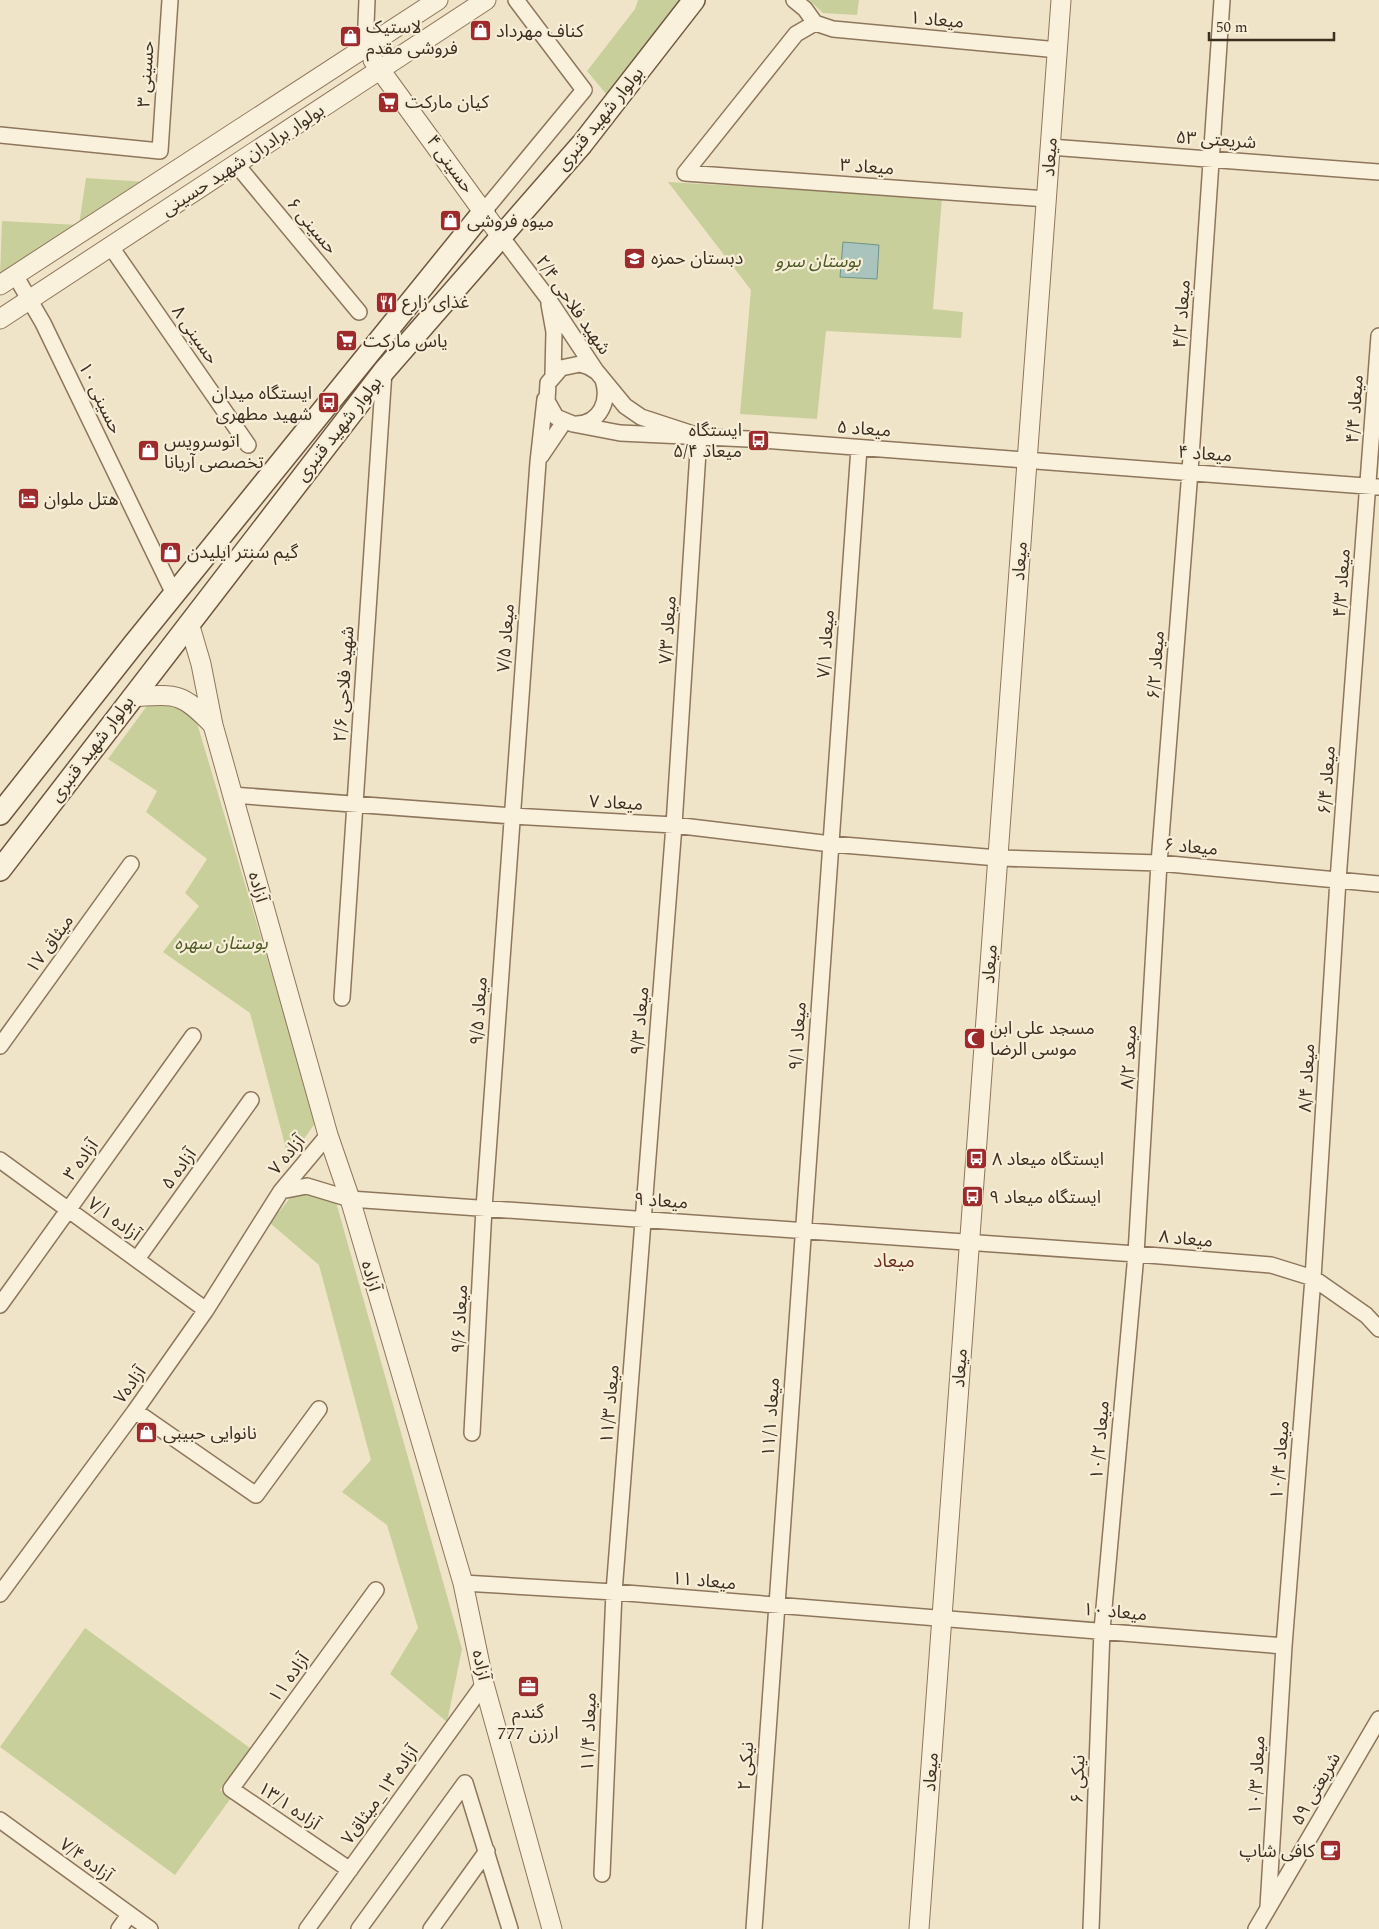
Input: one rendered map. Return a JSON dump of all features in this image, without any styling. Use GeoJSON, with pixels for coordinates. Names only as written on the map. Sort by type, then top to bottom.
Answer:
{"type":"FeatureCollection","features":[{"type":"Feature","properties":{"kind":"main road","name":"بولوار شهید قنبری"},"geometry":{"type":"LineString","coordinates":[[0,870],[384,372],[500,235],[582,144],[694,0]]}},
{"type":"Feature","properties":{"kind":"main road","name":"بولوار شهید قنبری"},"geometry":{"type":"LineString","coordinates":[[0,814],[174,594],[484,211]]}},
{"type":"Feature","properties":{"kind":"street","name":"حسینی ۳"},"geometry":{"type":"LineString","coordinates":[[0,135],[160,151],[170,0]]}},
{"type":"Feature","properties":{"kind":"street"},"geometry":{"type":"LineString","coordinates":[[365,49],[366,0]]}},
{"type":"Feature","properties":{"kind":"street","name":"بولوار برادران شهید حسینی"},"geometry":{"type":"LineString","coordinates":[[8,280],[438,0]]}},
{"type":"Feature","properties":{"kind":"street","name":"بولوار برادران شهید حسینی"},"geometry":{"type":"LineString","coordinates":[[0,319],[486,0]]}},
{"type":"Feature","properties":{"kind":"street","name":"بولوار شهید قنبری"},"geometry":{"type":"LineString","coordinates":[[484,211],[584,90],[516,0]]}},
{"type":"Feature","properties":{"kind":"street"},"geometry":{"type":"LineString","coordinates":[[794,0],[805,9],[814,23]]}},
{"type":"Feature","properties":{"kind":"street","name":"میعاد"},"geometry":{"type":"LineString","coordinates":[[920,1929],[1061,0]]}},
{"type":"Feature","properties":{"kind":"street","name":"میعاد ۴/۲"},"geometry":{"type":"LineString","coordinates":[[1190,471],[1222,0]]}},
{"type":"Feature","properties":{"kind":"street","name":"میعاد ۱"},"geometry":{"type":"LineString","coordinates":[[814,23],[833,29],[1058,50]]}},
{"type":"Feature","properties":{"kind":"street","name":"میعاد ۳"},"geometry":{"type":"LineString","coordinates":[[814,23],[796,34],[685,174],[1047,199]]}},
{"type":"Feature","properties":{"kind":"street","name":"حسینی ۴"},"geometry":{"type":"LineString","coordinates":[[365,49],[500,235]]}},
{"type":"Feature","properties":{"kind":"street","name":"شریعتی ۵۳"},"geometry":{"type":"LineString","coordinates":[[1050,147],[1379,172]]}},
{"type":"Feature","properties":{"kind":"street","name":"حسینی ۶"},"geometry":{"type":"LineString","coordinates":[[236,164],[359,312]]}},
{"type":"Feature","properties":{"kind":"street","name":"شهید فلاحی ۲/۴"},"geometry":{"type":"LineString","coordinates":[[500,235],[547,297],[600,376],[625,406],[641,417],[699,436]]}},
{"type":"Feature","properties":{"kind":"street","name":"حسینی ۸"},"geometry":{"type":"LineString","coordinates":[[111,247],[248,445]]}},
{"type":"Feature","properties":{"kind":"street","name":"حسینی ۱۰"},"geometry":{"type":"LineString","coordinates":[[8,280],[29,301],[43,323],[174,594]]}},
{"type":"Feature","properties":{"kind":"street"},"geometry":{"type":"LineString","coordinates":[[547,297],[554,332],[553,374],[546,392],[550,410],[568,423],[620,433],[699,436]]}},
{"type":"Feature","properties":{"kind":"street","name":"میعاد ۴/۴"},"geometry":{"type":"LineString","coordinates":[[1373,486],[1379,336]]}},
{"type":"Feature","properties":{"kind":"street"},"geometry":{"type":"LineString","coordinates":[[553,374],[561,368],[580,364],[600,376],[606,389],[603,407],[591,421],[568,423]]}},
{"type":"Feature","properties":{"kind":"street","name":"شهید فلاحی ۲/۶"},"geometry":{"type":"LineString","coordinates":[[342,998],[384,372]]}},
{"type":"Feature","properties":{"kind":"street","name":"میعاد ۷/۵"},"geometry":{"type":"LineString","coordinates":[[512,816],[538,462],[546,392]]}},
{"type":"Feature","properties":{"kind":"street","name":"میعاد ۷/۵"},"geometry":{"type":"LineString","coordinates":[[538,462],[568,423]]}},
{"type":"Feature","properties":{"kind":"street","name":"میعاد ۵"},"geometry":{"type":"LineString","coordinates":[[699,436],[1027,460]]}},
{"type":"Feature","properties":{"kind":"street","name":"میعاد ۷/۳"},"geometry":{"type":"LineString","coordinates":[[674,825],[699,436]]}},
{"type":"Feature","properties":{"kind":"street","name":"میعاد ۷/۱"},"geometry":{"type":"LineString","coordinates":[[831,844],[859,448]]}},
{"type":"Feature","properties":{"kind":"street","name":"میعاد ۴"},"geometry":{"type":"LineString","coordinates":[[1027,460],[1373,486]]}},
{"type":"Feature","properties":{"kind":"street","name":"میعاد ۶/۲"},"geometry":{"type":"LineString","coordinates":[[1159,863],[1190,471]]}},
{"type":"Feature","properties":{"kind":"street","name":"میعاد ۴/۳"},"geometry":{"type":"LineString","coordinates":[[1353,682],[1373,486]]}},
{"type":"Feature","properties":{"kind":"street","name":"آزاده"},"geometry":{"type":"LineString","coordinates":[[189,623],[202,664],[213,726],[328,1135],[350,1199],[463,1583],[484,1684],[552,1929]]}},
{"type":"Feature","properties":{"kind":"street","name":"میعاد ۶/۴"},"geometry":{"type":"LineString","coordinates":[[1338,880],[1353,682]]}},
{"type":"Feature","properties":{"kind":"street"},"geometry":{"type":"LineString","coordinates":[[132,697],[169,694],[191,703],[213,726]]}},
{"type":"Feature","properties":{"kind":"street","name":"میعاد ۷"},"geometry":{"type":"LineString","coordinates":[[232,795],[512,816],[674,825],[831,844],[998,858]]}},
{"type":"Feature","properties":{"kind":"street","name":"میعاد ۹/۵"},"geometry":{"type":"LineString","coordinates":[[484,1208],[512,816]]}},
{"type":"Feature","properties":{"kind":"street","name":"میعاد ۹/۳"},"geometry":{"type":"LineString","coordinates":[[643,1219],[674,825]]}},
{"type":"Feature","properties":{"kind":"street","name":"میعاد ۹/۱"},"geometry":{"type":"LineString","coordinates":[[803,1231],[831,844]]}},
{"type":"Feature","properties":{"kind":"street","name":"میعاد ۶"},"geometry":{"type":"LineString","coordinates":[[998,858],[1159,863],[1379,884]]}},
{"type":"Feature","properties":{"kind":"street","name":"میعد ۸/۲"},"geometry":{"type":"LineString","coordinates":[[1136,1254],[1159,863]]}},
{"type":"Feature","properties":{"kind":"street","name":"میثاق ۱۷"},"geometry":{"type":"LineString","coordinates":[[0,1046],[131,864]]}},
{"type":"Feature","properties":{"kind":"street","name":"میعاد ۸/۴"},"geometry":{"type":"LineString","coordinates":[[1313,1278],[1338,880]]}},
{"type":"Feature","properties":{"kind":"street","name":"آزاده ۳"},"geometry":{"type":"LineString","coordinates":[[0,1305],[193,1036]]}},
{"type":"Feature","properties":{"kind":"street","name":"آزاده ۵"},"geometry":{"type":"LineString","coordinates":[[137,1259],[251,1100]]}},
{"type":"Feature","properties":{"kind":"street","name":"آزاده ۷"},"geometry":{"type":"LineString","coordinates":[[281,1191],[328,1135]]}},
{"type":"Feature","properties":{"kind":"street","name":"آزاده ۷/۱"},"geometry":{"type":"LineString","coordinates":[[0,1160],[206,1310]]}},
{"type":"Feature","properties":{"kind":"street","name":"آزاده ۷"},"geometry":{"type":"LineString","coordinates":[[281,1191],[307,1186],[350,1199]]}},
{"type":"Feature","properties":{"kind":"street","name":"آزاده۷"},"geometry":{"type":"LineString","coordinates":[[0,1594],[135,1411],[206,1310],[281,1191]]}},
{"type":"Feature","properties":{"kind":"street","name":"میعاد ۹"},"geometry":{"type":"LineString","coordinates":[[350,1199],[969,1243]]}},
{"type":"Feature","properties":{"kind":"street","name":"میعاد ۹/۶"},"geometry":{"type":"LineString","coordinates":[[472,1433],[484,1208]]}},
{"type":"Feature","properties":{"kind":"street","name":"میعاد ۱۱/۳"},"geometry":{"type":"LineString","coordinates":[[614,1592],[643,1219]]}},
{"type":"Feature","properties":{"kind":"street","name":"میعاد ۱۱/۱"},"geometry":{"type":"LineString","coordinates":[[777,1606],[803,1231]]}},
{"type":"Feature","properties":{"kind":"street","name":"میعاد ۸"},"geometry":{"type":"LineString","coordinates":[[969,1243],[1271,1265],[1313,1278],[1366,1315],[1379,1329]]}},
{"type":"Feature","properties":{"kind":"street","name":"میعاد ۱۰/۲"},"geometry":{"type":"LineString","coordinates":[[1102,1630],[1136,1254]]}},
{"type":"Feature","properties":{"kind":"street","name":"میعاد ۱۰/۴"},"geometry":{"type":"LineString","coordinates":[[1284,1646],[1313,1278]]}},
{"type":"Feature","properties":{"kind":"street"},"geometry":{"type":"LineString","coordinates":[[135,1411],[256,1495],[318,1410]]}},
{"type":"Feature","properties":{"kind":"street","name":"میعاد ۱۱"},"geometry":{"type":"LineString","coordinates":[[463,1583],[614,1592],[942,1619]]}},
{"type":"Feature","properties":{"kind":"street","name":"آزاده ۱۱"},"geometry":{"type":"LineString","coordinates":[[231,1789],[376,1590]]}},
{"type":"Feature","properties":{"kind":"street","name":"میعاد ۱۱/۴"},"geometry":{"type":"LineString","coordinates":[[602,1874],[614,1592]]}},
{"type":"Feature","properties":{"kind":"street","name":"نیکی ۲"},"geometry":{"type":"LineString","coordinates":[[754,1929],[777,1606]]}},
{"type":"Feature","properties":{"kind":"street","name":"میعاد ۱۰"},"geometry":{"type":"LineString","coordinates":[[942,1619],[1102,1630],[1284,1646]]}},
{"type":"Feature","properties":{"kind":"street","name":"نیکی ۶"},"geometry":{"type":"LineString","coordinates":[[1091,1929],[1102,1630]]}},
{"type":"Feature","properties":{"kind":"street","name":"میعاد ۱۰/۳"},"geometry":{"type":"LineString","coordinates":[[1268,1907],[1284,1646]]}},
{"type":"Feature","properties":{"kind":"street","name":"آزاده ۱۳_میثاق۷"},"geometry":{"type":"LineString","coordinates":[[307,1929],[484,1684]]}},
{"type":"Feature","properties":{"kind":"street","name":"شریعتی ۵۹"},"geometry":{"type":"LineString","coordinates":[[1256,1929],[1379,1719]]}},
{"type":"Feature","properties":{"kind":"street"},"geometry":{"type":"LineString","coordinates":[[359,1929],[465,1783],[510,1929]]}},
{"type":"Feature","properties":{"kind":"street","name":"آزاده ۱۳/۱"},"geometry":{"type":"LineString","coordinates":[[231,1789],[350,1870]]}},
{"type":"Feature","properties":{"kind":"street","name":"آزاده ۷/۴"},"geometry":{"type":"LineString","coordinates":[[2,1826],[150,1929]]}},
{"type":"Feature","properties":{"kind":"street"},"geometry":{"type":"LineString","coordinates":[[431,1929],[487,1851]]}},
{"type":"Feature","properties":{"kind":"street"},"geometry":{"type":"LineString","coordinates":[[443,1912],[449,1929]]}},
{"type":"Feature","properties":{"kind":"street"},"geometry":{"type":"LineString","coordinates":[[119,1929],[129,1915]]}},
{"type":"Feature","properties":{"kind":"green space"},"geometry":{"type":"Polygon","coordinates":[[[638,0],[681,0],[607,95],[587,71],[635,9],[638,0]]]}},
{"type":"Feature","properties":{"kind":"green space"},"geometry":{"type":"Polygon","coordinates":[[[809,0],[859,0],[857,15],[823,13],[809,0]]]}},
{"type":"Feature","properties":{"kind":"green space"},"geometry":{"type":"Polygon","coordinates":[[[86,178],[146,182],[0,276],[2,221],[79,225],[86,178]]]}},
{"type":"Feature","properties":{"kind":"green space","name":"بوستان سرو"},"geometry":{"type":"Polygon","coordinates":[[[668,182],[942,198],[933,309],[963,312],[961,338],[826,331],[817,419],[740,414],[751,290],[668,182]]]}},
{"type":"Feature","properties":{"kind":"green space","name":"بوستان سهره"},"geometry":{"type":"Polygon","coordinates":[[[177,701],[194,713],[316,1122],[289,1160],[250,1013],[163,952],[199,906],[185,893],[207,859],[146,812],[157,791],[108,759],[149,703],[177,701]]]}},
{"type":"Feature","properties":{"kind":"green space"},"geometry":{"type":"Polygon","coordinates":[[[294,1193],[314,1193],[336,1202],[462,1649],[447,1722],[390,1674],[418,1628],[387,1525],[342,1492],[371,1460],[319,1265],[270,1223],[294,1193]]]}},
{"type":"Feature","properties":{"kind":"green space"},"geometry":{"type":"Polygon","coordinates":[[[85,1628],[250,1748],[220,1790],[231,1798],[175,1875],[0,1747],[85,1628]]]}},
{"type":"Feature","properties":{"kind":"water"},"geometry":{"type":"Polygon","coordinates":[[[843,242],[879,245],[877,279],[840,277],[843,242]]]}},
{"type":"Feature","properties":{"kind":"place","name":"کناف مهرداد"},"geometry":{"type":"Point","coordinates":[480,31]}},
{"type":"Feature","properties":{"kind":"place","name":"لاستیک فروشی مقدم"},"geometry":{"type":"Point","coordinates":[350,37]}},
{"type":"Feature","properties":{"kind":"place","name":"کیان مارکت"},"geometry":{"type":"Point","coordinates":[389,102]}},
{"type":"Feature","properties":{"kind":"place","name":"میوه فروشی"},"geometry":{"type":"Point","coordinates":[451,221]}},
{"type":"Feature","properties":{"kind":"place","name":"دبستان حمزه"},"geometry":{"type":"Point","coordinates":[635,258]}},
{"type":"Feature","properties":{"kind":"place","name":"غذای زارع"},"geometry":{"type":"Point","coordinates":[386,302]}},
{"type":"Feature","properties":{"kind":"place","name":"یاس مارکت"},"geometry":{"type":"Point","coordinates":[347,341]}},
{"type":"Feature","properties":{"kind":"place","name":"ایستگاه میدان شهید مطهری"},"geometry":{"type":"Point","coordinates":[328,403]}},
{"type":"Feature","properties":{"kind":"place","name":"ایستگاه میعاد ۵/۴"},"geometry":{"type":"Point","coordinates":[758,440]}},
{"type":"Feature","properties":{"kind":"place","name":"اتوسرویس تخصصی آریانا"},"geometry":{"type":"Point","coordinates":[148,451]}},
{"type":"Feature","properties":{"kind":"place","name":"هتل ملوان"},"geometry":{"type":"Point","coordinates":[28,499]}},
{"type":"Feature","properties":{"kind":"place","name":"گیم سنتر ایلیدن"},"geometry":{"type":"Point","coordinates":[171,552]}},
{"type":"Feature","properties":{"kind":"place","name":"مسجد علی ابن موسی الرضا"},"geometry":{"type":"Point","coordinates":[974,1038]}},
{"type":"Feature","properties":{"kind":"place","name":"ایستگاه میعاد ۸"},"geometry":{"type":"Point","coordinates":[976,1159]}},
{"type":"Feature","properties":{"kind":"place","name":"ایستگاه میعاد ۹"},"geometry":{"type":"Point","coordinates":[973,1197]}},
{"type":"Feature","properties":{"kind":"place","name":"نانوایی حبیبی"},"geometry":{"type":"Point","coordinates":[147,1433]}},
{"type":"Feature","properties":{"kind":"place","name":"گندم ارزن 777"},"geometry":{"type":"Point","coordinates":[528,1687]}},
{"type":"Feature","properties":{"kind":"place","name":"کافی شاپ"},"geometry":{"type":"Point","coordinates":[1331,1851]}},
{"type":"Feature","properties":{"kind":"district","name":"میعاد"},"geometry":{"type":"Point","coordinates":[894,1261]}}]}
